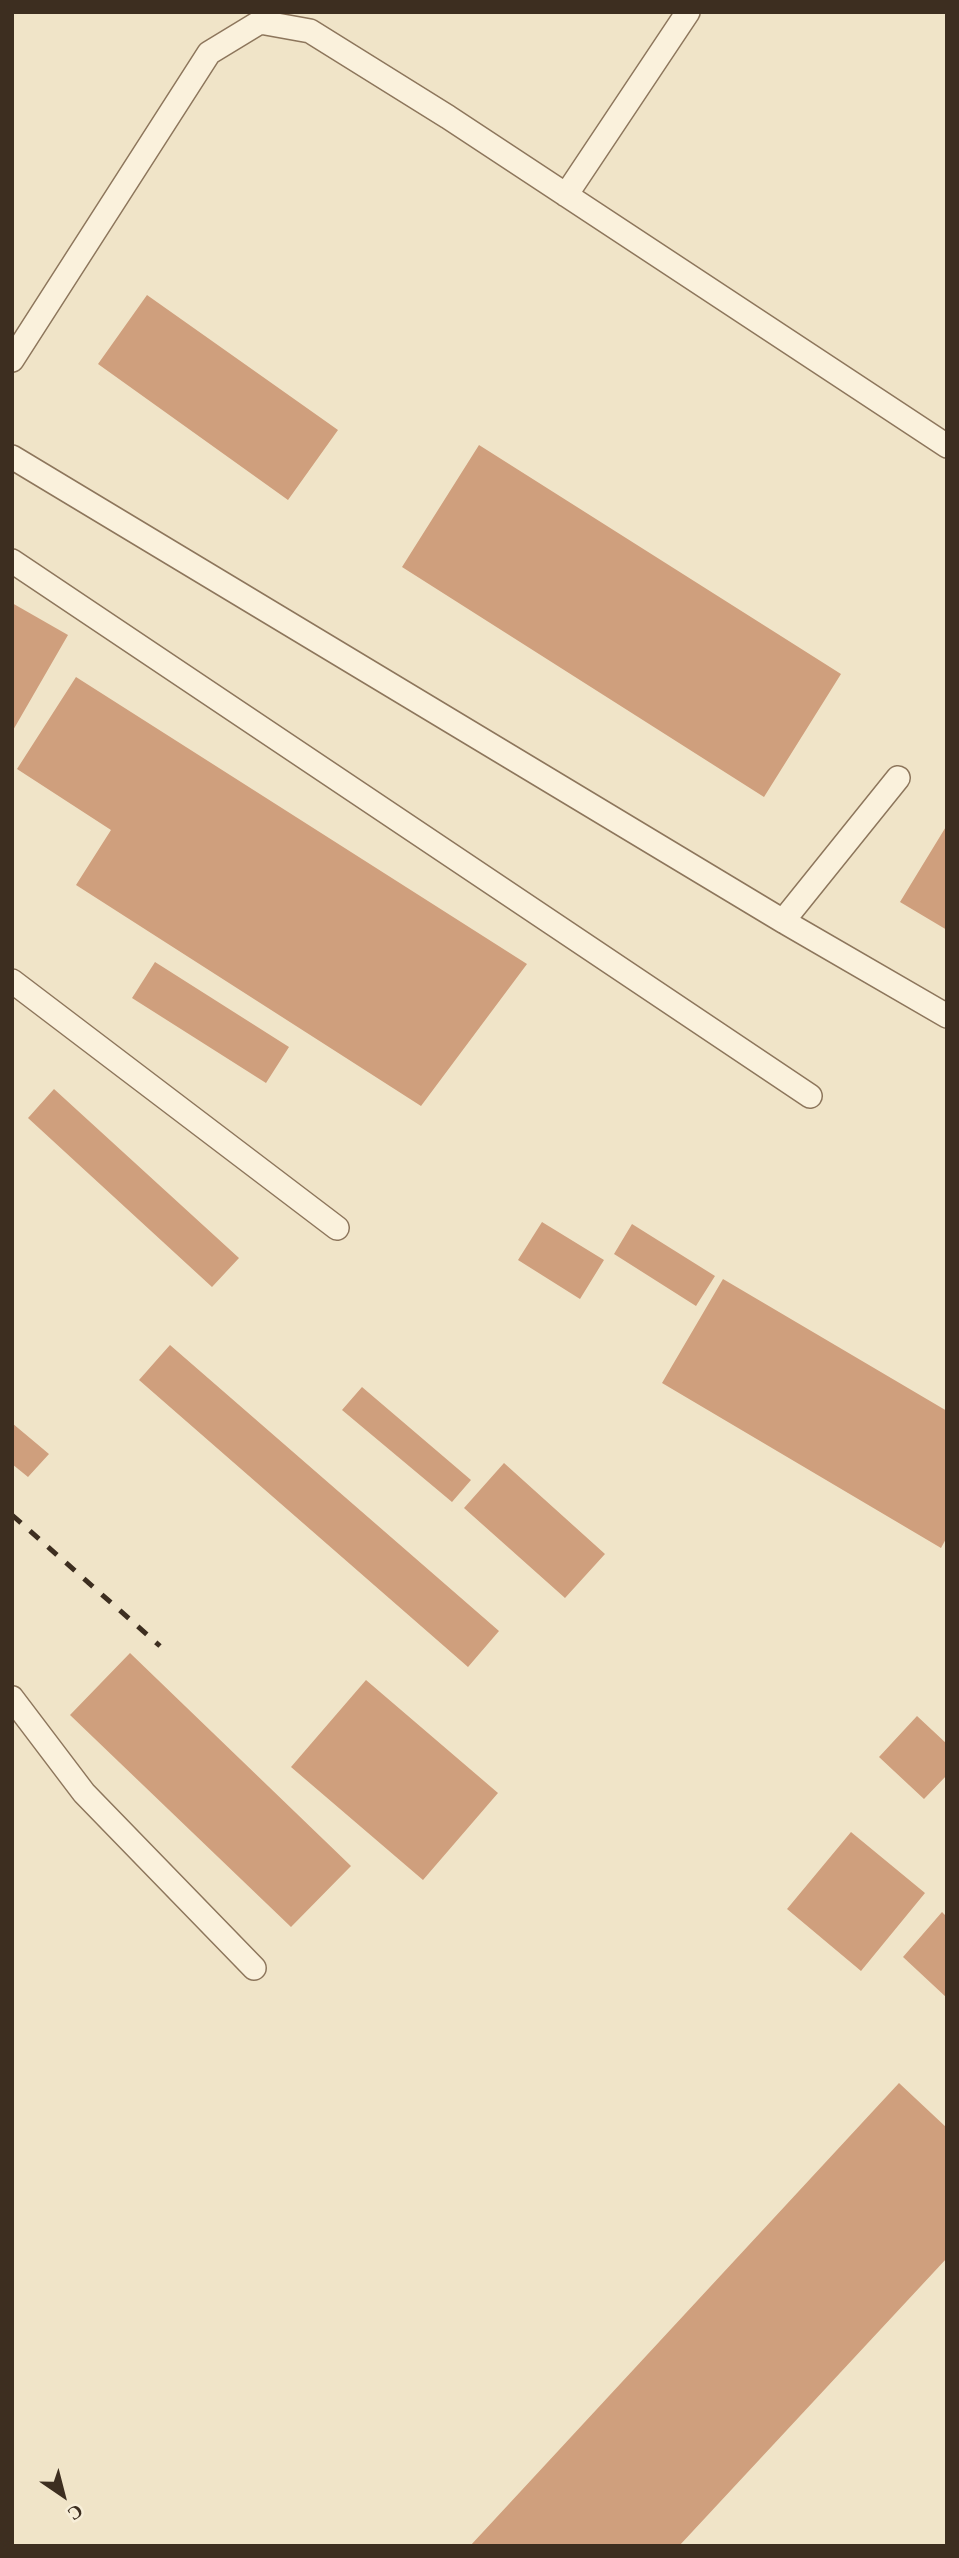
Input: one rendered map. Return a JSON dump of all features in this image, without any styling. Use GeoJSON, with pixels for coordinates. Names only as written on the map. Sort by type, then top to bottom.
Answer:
{"type":"FeatureCollection","features":[{"type":"Feature","properties":{"kind":"lane"},"geometry":{"type":"LineString","coordinates":[[566,195],[688,12]]}},
{"type":"Feature","properties":{"kind":"lane"},"geometry":{"type":"LineString","coordinates":[[12,360],[209,53],[260,22],[310,31],[448,117],[947,446]]}},
{"type":"Feature","properties":{"kind":"lane"},"geometry":{"type":"LineString","coordinates":[[12,457],[783,921],[947,1016]]}},
{"type":"Feature","properties":{"kind":"lane"},"geometry":{"type":"LineString","coordinates":[[12,561],[810,1096]]}},
{"type":"Feature","properties":{"kind":"lane"},"geometry":{"type":"LineString","coordinates":[[783,921],[898,778]]}},
{"type":"Feature","properties":{"kind":"lane"},"geometry":{"type":"LineString","coordinates":[[12,981],[337,1228]]}},
{"type":"Feature","properties":{"kind":"lane"},"geometry":{"type":"LineString","coordinates":[[12,1698],[84,1793],[254,1968]]}},
{"type":"Feature","properties":{"kind":"building"},"geometry":{"type":"Polygon","coordinates":[[[147,295],[338,430],[288,500],[98,364],[147,295]]]}},
{"type":"Feature","properties":{"kind":"building"},"geometry":{"type":"Polygon","coordinates":[[[479,445],[841,674],[764,797],[402,567],[479,445]]]}},
{"type":"Feature","properties":{"kind":"building"},"geometry":{"type":"Polygon","coordinates":[[[12,603],[68,635],[12,732],[12,603]]]}},
{"type":"Feature","properties":{"kind":"building"},"geometry":{"type":"Polygon","coordinates":[[[76,677],[527,964],[421,1106],[76,885],[111,830],[17,769],[76,677]]]}},
{"type":"Feature","properties":{"kind":"building"},"geometry":{"type":"Polygon","coordinates":[[[947,825],[947,930],[900,902],[947,825]]]}},
{"type":"Feature","properties":{"kind":"building"},"geometry":{"type":"Polygon","coordinates":[[[155,962],[289,1047],[266,1083],[132,998],[155,962]]]}},
{"type":"Feature","properties":{"kind":"building"},"geometry":{"type":"Polygon","coordinates":[[[54,1089],[239,1258],[212,1287],[28,1118],[54,1089]]]}},
{"type":"Feature","properties":{"kind":"building"},"geometry":{"type":"Polygon","coordinates":[[[542,1222],[604,1260],[580,1299],[518,1260],[542,1222]]]}},
{"type":"Feature","properties":{"kind":"building"},"geometry":{"type":"Polygon","coordinates":[[[632,1224],[715,1276],[696,1306],[614,1254],[632,1224]]]}},
{"type":"Feature","properties":{"kind":"building"},"geometry":{"type":"Polygon","coordinates":[[[723,1279],[947,1411],[947,1537],[941,1548],[662,1383],[723,1279]]]}},
{"type":"Feature","properties":{"kind":"building"},"geometry":{"type":"Polygon","coordinates":[[[170,1345],[499,1631],[468,1667],[139,1380],[170,1345]]]}},
{"type":"Feature","properties":{"kind":"building"},"geometry":{"type":"Polygon","coordinates":[[[362,1387],[471,1480],[452,1502],[342,1410],[362,1387]]]}},
{"type":"Feature","properties":{"kind":"building"},"geometry":{"type":"Polygon","coordinates":[[[12,1423],[49,1454],[28,1477],[12,1464],[12,1423]]]}},
{"type":"Feature","properties":{"kind":"building"},"geometry":{"type":"Polygon","coordinates":[[[504,1463],[605,1554],[565,1598],[464,1508],[504,1463]]]}},
{"type":"Feature","properties":{"kind":"building"},"geometry":{"type":"Polygon","coordinates":[[[130,1653],[351,1866],[291,1927],[70,1715],[130,1653]]]}},
{"type":"Feature","properties":{"kind":"building"},"geometry":{"type":"Polygon","coordinates":[[[366,1680],[498,1793],[423,1880],[291,1767],[366,1680]]]}},
{"type":"Feature","properties":{"kind":"building"},"geometry":{"type":"Polygon","coordinates":[[[917,1716],[947,1744],[947,1775],[924,1799],[879,1757],[917,1716]]]}},
{"type":"Feature","properties":{"kind":"building"},"geometry":{"type":"Polygon","coordinates":[[[851,1832],[925,1893],[861,1971],[787,1909],[851,1832]]]}},
{"type":"Feature","properties":{"kind":"building"},"geometry":{"type":"Polygon","coordinates":[[[942,1912],[947,1917],[947,1998],[903,1957],[942,1912]]]}},
{"type":"Feature","properties":{"kind":"building"},"geometry":{"type":"Polygon","coordinates":[[[899,2083],[947,2128],[947,2258],[679,2546],[470,2546],[899,2083]]]}},
{"type":"Feature","properties":{"kind":"railway"},"geometry":{"type":"LineString","coordinates":[[12,1515],[160,1646]]}}]}
